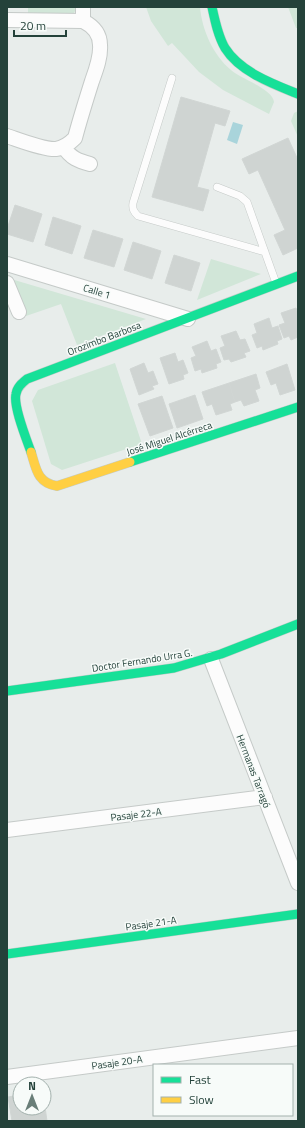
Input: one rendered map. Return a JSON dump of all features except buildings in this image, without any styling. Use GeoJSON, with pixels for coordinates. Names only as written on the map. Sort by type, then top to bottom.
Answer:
{"type":"FeatureCollection","features":[{"type":"Feature","properties":{"kind":"street"},"geometry":{"type":"LineString","coordinates":[[83,7],[83,21]]}},
{"type":"Feature","properties":{"kind":"street"},"geometry":{"type":"LineString","coordinates":[[212,7],[214,18],[223,44],[233,58],[262,77],[298,94]]}},
{"type":"Feature","properties":{"kind":"street"},"geometry":{"type":"LineString","coordinates":[[7,20],[83,21],[95,29],[99,36],[100,52],[75,138],[64,147],[56,149],[7,136]]}},
{"type":"Feature","properties":{"kind":"street"},"geometry":{"type":"LineString","coordinates":[[64,147],[72,157],[90,164]]}},
{"type":"Feature","properties":{"kind":"street","name":"Calle 1"},"geometry":{"type":"LineString","coordinates":[[7,264],[188,319]]}},
{"type":"Feature","properties":{"kind":"street","name":"Orozimbo Barbosa"},"geometry":{"type":"LineString","coordinates":[[47,484],[38,474],[11,402],[18,386],[27,379],[298,276]]}},
{"type":"Feature","properties":{"kind":"street"},"geometry":{"type":"LineString","coordinates":[[7,283],[19,312]]}},
{"type":"Feature","properties":{"kind":"street","name":"José Miguel Alcérreca"},"geometry":{"type":"LineString","coordinates":[[47,484],[57,486],[63,485],[298,407]]}},
{"type":"Feature","properties":{"kind":"street","name":"Doctor Fernando Urra G."},"geometry":{"type":"LineString","coordinates":[[7,691],[174,668],[210,659],[298,624]]}},
{"type":"Feature","properties":{"kind":"street","name":"Hermanas Tarragó"},"geometry":{"type":"LineString","coordinates":[[210,659],[298,883]]}},
{"type":"Feature","properties":{"kind":"street","name":"Pasaje 22-A"},"geometry":{"type":"LineString","coordinates":[[7,830],[265,797]]}},
{"type":"Feature","properties":{"kind":"street","name":"Pasaje 21-A"},"geometry":{"type":"LineString","coordinates":[[7,954],[298,914]]}},
{"type":"Feature","properties":{"kind":"street","name":"Pasaje 20-A"},"geometry":{"type":"LineString","coordinates":[[7,1077],[298,1038]]}},
{"type":"Feature","properties":{"kind":"lane"},"geometry":{"type":"LineString","coordinates":[[172,78],[133,203],[134,212],[138,216],[265,252]]}},
{"type":"Feature","properties":{"kind":"lane"},"geometry":{"type":"LineString","coordinates":[[216,187],[240,196],[246,200],[276,285]]}},
{"type":"Feature","properties":{"kind":"green space"},"geometry":{"type":"Polygon","coordinates":[[[28,7],[77,7],[73,15],[28,14],[28,7]]]}},
{"type":"Feature","properties":{"kind":"green space"},"geometry":{"type":"Polygon","coordinates":[[[146,7],[200,7],[206,33],[219,57],[231,70],[263,89],[272,97],[274,102],[269,114],[223,90],[199,72],[172,43],[168,46],[151,21],[146,7]]]}},
{"type":"Feature","properties":{"kind":"green space"},"geometry":{"type":"Polygon","coordinates":[[[288,7],[298,7],[298,28],[296,28],[288,7]]]}},
{"type":"Feature","properties":{"kind":"green space"},"geometry":{"type":"Polygon","coordinates":[[[298,111],[298,137],[291,121],[294,113],[298,111]]]}},
{"type":"Feature","properties":{"kind":"green space"},"geometry":{"type":"Polygon","coordinates":[[[211,259],[261,274],[197,300],[211,259]]]}},
{"type":"Feature","properties":{"kind":"green space"},"geometry":{"type":"Polygon","coordinates":[[[11,279],[146,319],[77,345],[61,304],[26,316],[11,279]]]}},
{"type":"Feature","properties":{"kind":"green space"},"geometry":{"type":"Polygon","coordinates":[[[115,363],[142,444],[62,470],[51,464],[32,401],[38,390],[115,363]]]}},
{"type":"Feature","properties":{"kind":"water"},"geometry":{"type":"Polygon","coordinates":[[[233,122],[243,125],[237,144],[227,140],[233,122]]]}},
{"type":"Feature","properties":{"kind":"traffic: fast"},"geometry":{"type":"LineString","coordinates":[[212,7],[220,38],[231,56],[239,64],[258,76],[298,94]]}},
{"type":"Feature","properties":{"kind":"traffic: fast"},"geometry":{"type":"LineString","coordinates":[[31,452],[16,406],[17,389],[27,379],[298,276]]}},
{"type":"Feature","properties":{"kind":"traffic: fast"},"geometry":{"type":"LineString","coordinates":[[130,462],[298,407]]}},
{"type":"Feature","properties":{"kind":"traffic: fast"},"geometry":{"type":"LineString","coordinates":[[7,691],[174,668],[221,654],[298,624]]}},
{"type":"Feature","properties":{"kind":"traffic: fast"},"geometry":{"type":"LineString","coordinates":[[7,954],[298,914]]}},
{"type":"Feature","properties":{"kind":"traffic: slow"},"geometry":{"type":"LineString","coordinates":[[31,452],[36,469],[41,478],[45,482],[57,486],[130,462]]}}]}
